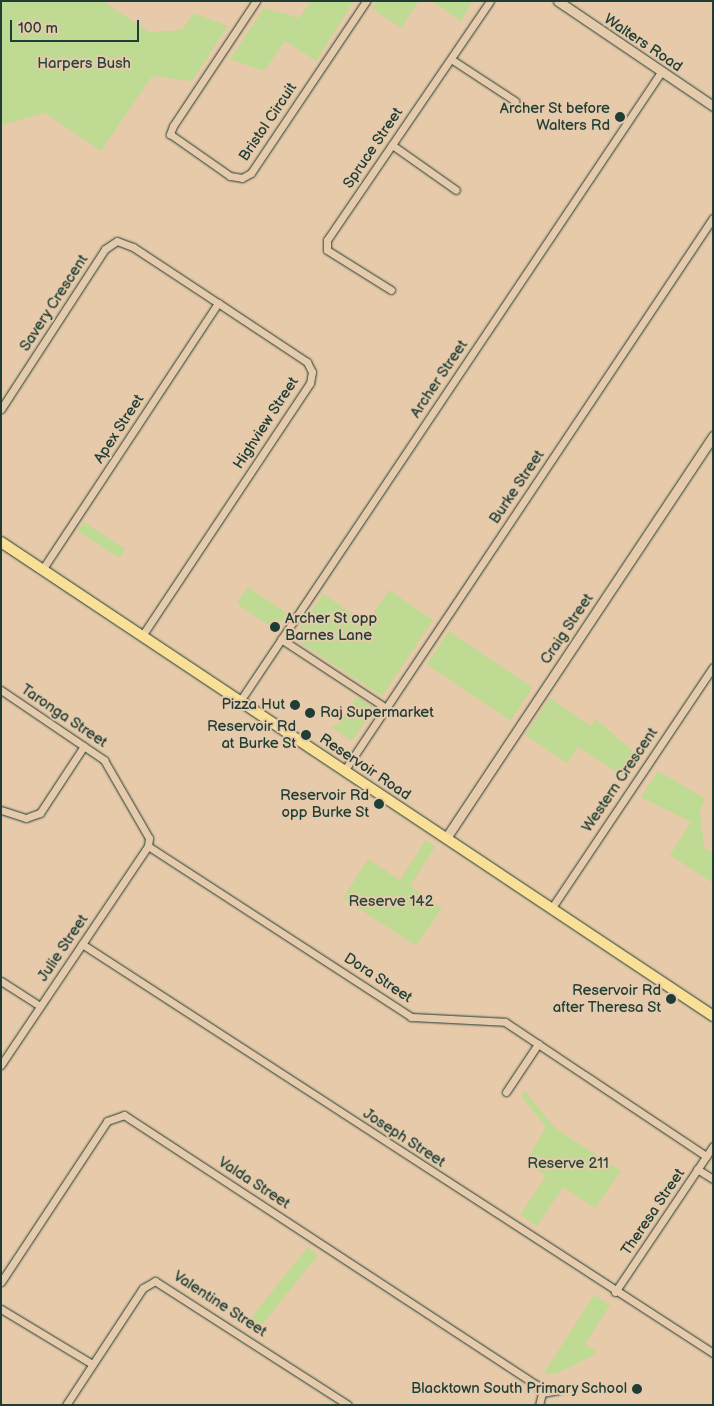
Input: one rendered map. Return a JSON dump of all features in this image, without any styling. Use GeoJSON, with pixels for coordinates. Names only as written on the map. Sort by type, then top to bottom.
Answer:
{"type":"FeatureCollection","features":[{"type":"Feature","properties":{"kind":"main road","name":"Reservoir Road"},"geometry":{"type":"LineString","coordinates":[[1,542],[713,1016]]}},
{"type":"Feature","properties":{"kind":"street","name":"Bristol Circuit"},"geometry":{"type":"LineString","coordinates":[[256,1],[173,126],[170,134],[230,176],[242,178],[251,173],[366,1]]}},
{"type":"Feature","properties":{"kind":"street","name":"Spruce Street"},"geometry":{"type":"LineString","coordinates":[[391,290],[327,250],[327,240],[490,1]]}},
{"type":"Feature","properties":{"kind":"street","name":"Walters Road"},"geometry":{"type":"LineString","coordinates":[[558,1],[660,72],[713,106]]}},
{"type":"Feature","properties":{"kind":"street"},"geometry":{"type":"LineString","coordinates":[[451,60],[515,101]]}},
{"type":"Feature","properties":{"kind":"street","name":"Archer Street"},"geometry":{"type":"LineString","coordinates":[[240,702],[660,72]]}},
{"type":"Feature","properties":{"kind":"street"},"geometry":{"type":"LineString","coordinates":[[392,146],[456,190]]}},
{"type":"Feature","properties":{"kind":"street","name":"Burke Street"},"geometry":{"type":"LineString","coordinates":[[344,771],[713,218]]}},
{"type":"Feature","properties":{"kind":"street","name":"Highview Street"},"geometry":{"type":"LineString","coordinates":[[116,241],[133,247],[307,362],[312,372],[310,382],[142,636]]}},
{"type":"Feature","properties":{"kind":"street","name":"Savery Crescent"},"geometry":{"type":"LineString","coordinates":[[1,409],[105,249],[116,241]]}},
{"type":"Feature","properties":{"kind":"street","name":"Apex Street"},"geometry":{"type":"LineString","coordinates":[[42,570],[218,303]]}},
{"type":"Feature","properties":{"kind":"street","name":"Craig Street"},"geometry":{"type":"LineString","coordinates":[[446,838],[713,436]]}},
{"type":"Feature","properties":{"kind":"street"},"geometry":{"type":"LineString","coordinates":[[281,639],[386,708]]}},
{"type":"Feature","properties":{"kind":"street","name":"Western Crescent"},"geometry":{"type":"LineString","coordinates":[[551,909],[713,667]]}},
{"type":"Feature","properties":{"kind":"street","name":"Taronga Street"},"geometry":{"type":"LineString","coordinates":[[1,690],[84,746],[107,764],[147,832],[148,846]]}},
{"type":"Feature","properties":{"kind":"street"},"geometry":{"type":"LineString","coordinates":[[1,810],[30,818],[40,813],[84,746]]}},
{"type":"Feature","properties":{"kind":"street","name":"Julie Street"},"geometry":{"type":"LineString","coordinates":[[1,1065],[148,846]]}},
{"type":"Feature","properties":{"kind":"street","name":"Dora Street"},"geometry":{"type":"LineString","coordinates":[[148,846],[413,1018],[503,1022],[706,1156]]}},
{"type":"Feature","properties":{"kind":"street","name":"Joseph Street"},"geometry":{"type":"LineString","coordinates":[[82,944],[615,1292],[713,1353]]}},
{"type":"Feature","properties":{"kind":"street"},"geometry":{"type":"LineString","coordinates":[[1,981],[40,1006]]}},
{"type":"Feature","properties":{"kind":"street"},"geometry":{"type":"LineString","coordinates":[[506,1092],[538,1044]]}},
{"type":"Feature","properties":{"kind":"street","name":"Valda Street"},"geometry":{"type":"LineString","coordinates":[[1,1282],[107,1121],[115,1116],[124,1115],[537,1385],[542,1393]]}},
{"type":"Feature","properties":{"kind":"street","name":"Theresa Street"},"geometry":{"type":"LineString","coordinates":[[615,1292],[713,1146]]}},
{"type":"Feature","properties":{"kind":"street"},"geometry":{"type":"LineString","coordinates":[[697,1169],[713,1180]]}},
{"type":"Feature","properties":{"kind":"street","name":"Valentine Street"},"geometry":{"type":"LineString","coordinates":[[66,1405],[142,1288],[155,1281],[348,1405]]}},
{"type":"Feature","properties":{"kind":"street"},"geometry":{"type":"LineString","coordinates":[[1,1309],[92,1364]]}},
{"type":"Feature","properties":{"kind":"street"},"geometry":{"type":"LineString","coordinates":[[540,1405],[542,1393],[559,1390]]}},
{"type":"Feature","properties":{"kind":"green space","name":"Harpers Bush"},"geometry":{"type":"Polygon","coordinates":[[[1,1],[103,1],[149,32],[182,30],[194,13],[228,26],[192,81],[152,76],[101,151],[45,113],[1,125],[1,1]]]}},
{"type":"Feature","properties":{"kind":"green space"},"geometry":{"type":"Polygon","coordinates":[[[311,1],[354,1],[316,61],[285,41],[264,71],[230,59],[264,8],[299,18],[311,1]]]}},
{"type":"Feature","properties":{"kind":"green space"},"geometry":{"type":"Polygon","coordinates":[[[377,1],[419,1],[401,28],[372,8],[377,1]]]}},
{"type":"Feature","properties":{"kind":"green space"},"geometry":{"type":"Polygon","coordinates":[[[431,1],[473,1],[461,21],[431,1]]]}},
{"type":"Feature","properties":{"kind":"green space"},"geometry":{"type":"Polygon","coordinates":[[[84,522],[125,549],[119,558],[78,531],[84,522]]]}},
{"type":"Feature","properties":{"kind":"green space"},"geometry":{"type":"Polygon","coordinates":[[[248,587],[287,613],[276,630],[237,604],[248,587]]]}},
{"type":"Feature","properties":{"kind":"green space"},"geometry":{"type":"Polygon","coordinates":[[[389,590],[433,620],[382,696],[293,638],[323,594],[367,623],[389,590]]]}},
{"type":"Feature","properties":{"kind":"green space"},"geometry":{"type":"Polygon","coordinates":[[[449,631],[533,687],[510,721],[427,664],[449,631]]]}},
{"type":"Feature","properties":{"kind":"green space"},"geometry":{"type":"Polygon","coordinates":[[[356,697],[374,708],[352,741],[331,727],[338,725],[356,697]]]}},
{"type":"Feature","properties":{"kind":"green space"},"geometry":{"type":"Polygon","coordinates":[[[550,698],[591,726],[596,719],[638,756],[624,777],[578,747],[567,763],[525,735],[550,698]]]}},
{"type":"Feature","properties":{"kind":"green space"},"geometry":{"type":"Polygon","coordinates":[[[658,771],[706,799],[700,810],[704,848],[713,853],[713,883],[670,855],[691,822],[641,797],[658,771]]]}},
{"type":"Feature","properties":{"kind":"green space","name":"Reserve 142"},"geometry":{"type":"Polygon","coordinates":[[[426,840],[435,847],[410,886],[442,908],[416,946],[343,898],[368,859],[400,880],[426,840]]]}},
{"type":"Feature","properties":{"kind":"green space","name":"Reserve 211"},"geometry":{"type":"Polygon","coordinates":[[[525,1091],[555,1128],[621,1171],[595,1208],[563,1187],[537,1226],[520,1215],[546,1176],[525,1163],[546,1127],[521,1096],[525,1091]]]}},
{"type":"Feature","properties":{"kind":"green space"},"geometry":{"type":"Polygon","coordinates":[[[308,1247],[318,1255],[255,1333],[245,1325],[308,1247]]]}},
{"type":"Feature","properties":{"kind":"green space"},"geometry":{"type":"Polygon","coordinates":[[[594,1295],[610,1305],[585,1344],[598,1353],[556,1374],[544,1373],[594,1295]]]}},
{"type":"Feature","properties":{"kind":"place","name":"Archer St before Walters Rd"},"geometry":{"type":"Point","coordinates":[620,117]}},
{"type":"Feature","properties":{"kind":"place","name":"Archer St opp Barnes Lane"},"geometry":{"type":"Point","coordinates":[275,627]}},
{"type":"Feature","properties":{"kind":"place","name":"Pizza Hut"},"geometry":{"type":"Point","coordinates":[295,705]}},
{"type":"Feature","properties":{"kind":"place","name":"Raj Supermarket"},"geometry":{"type":"Point","coordinates":[310,713]}},
{"type":"Feature","properties":{"kind":"place","name":"Reservoir Rd at Burke St"},"geometry":{"type":"Point","coordinates":[306,735]}},
{"type":"Feature","properties":{"kind":"place","name":"Reservoir Rd opp Burke St"},"geometry":{"type":"Point","coordinates":[379,804]}},
{"type":"Feature","properties":{"kind":"place","name":"Reservoir Rd after Theresa St"},"geometry":{"type":"Point","coordinates":[671,999]}},
{"type":"Feature","properties":{"kind":"place","name":"Blacktown South Primary School"},"geometry":{"type":"Point","coordinates":[637,1389]}}]}
